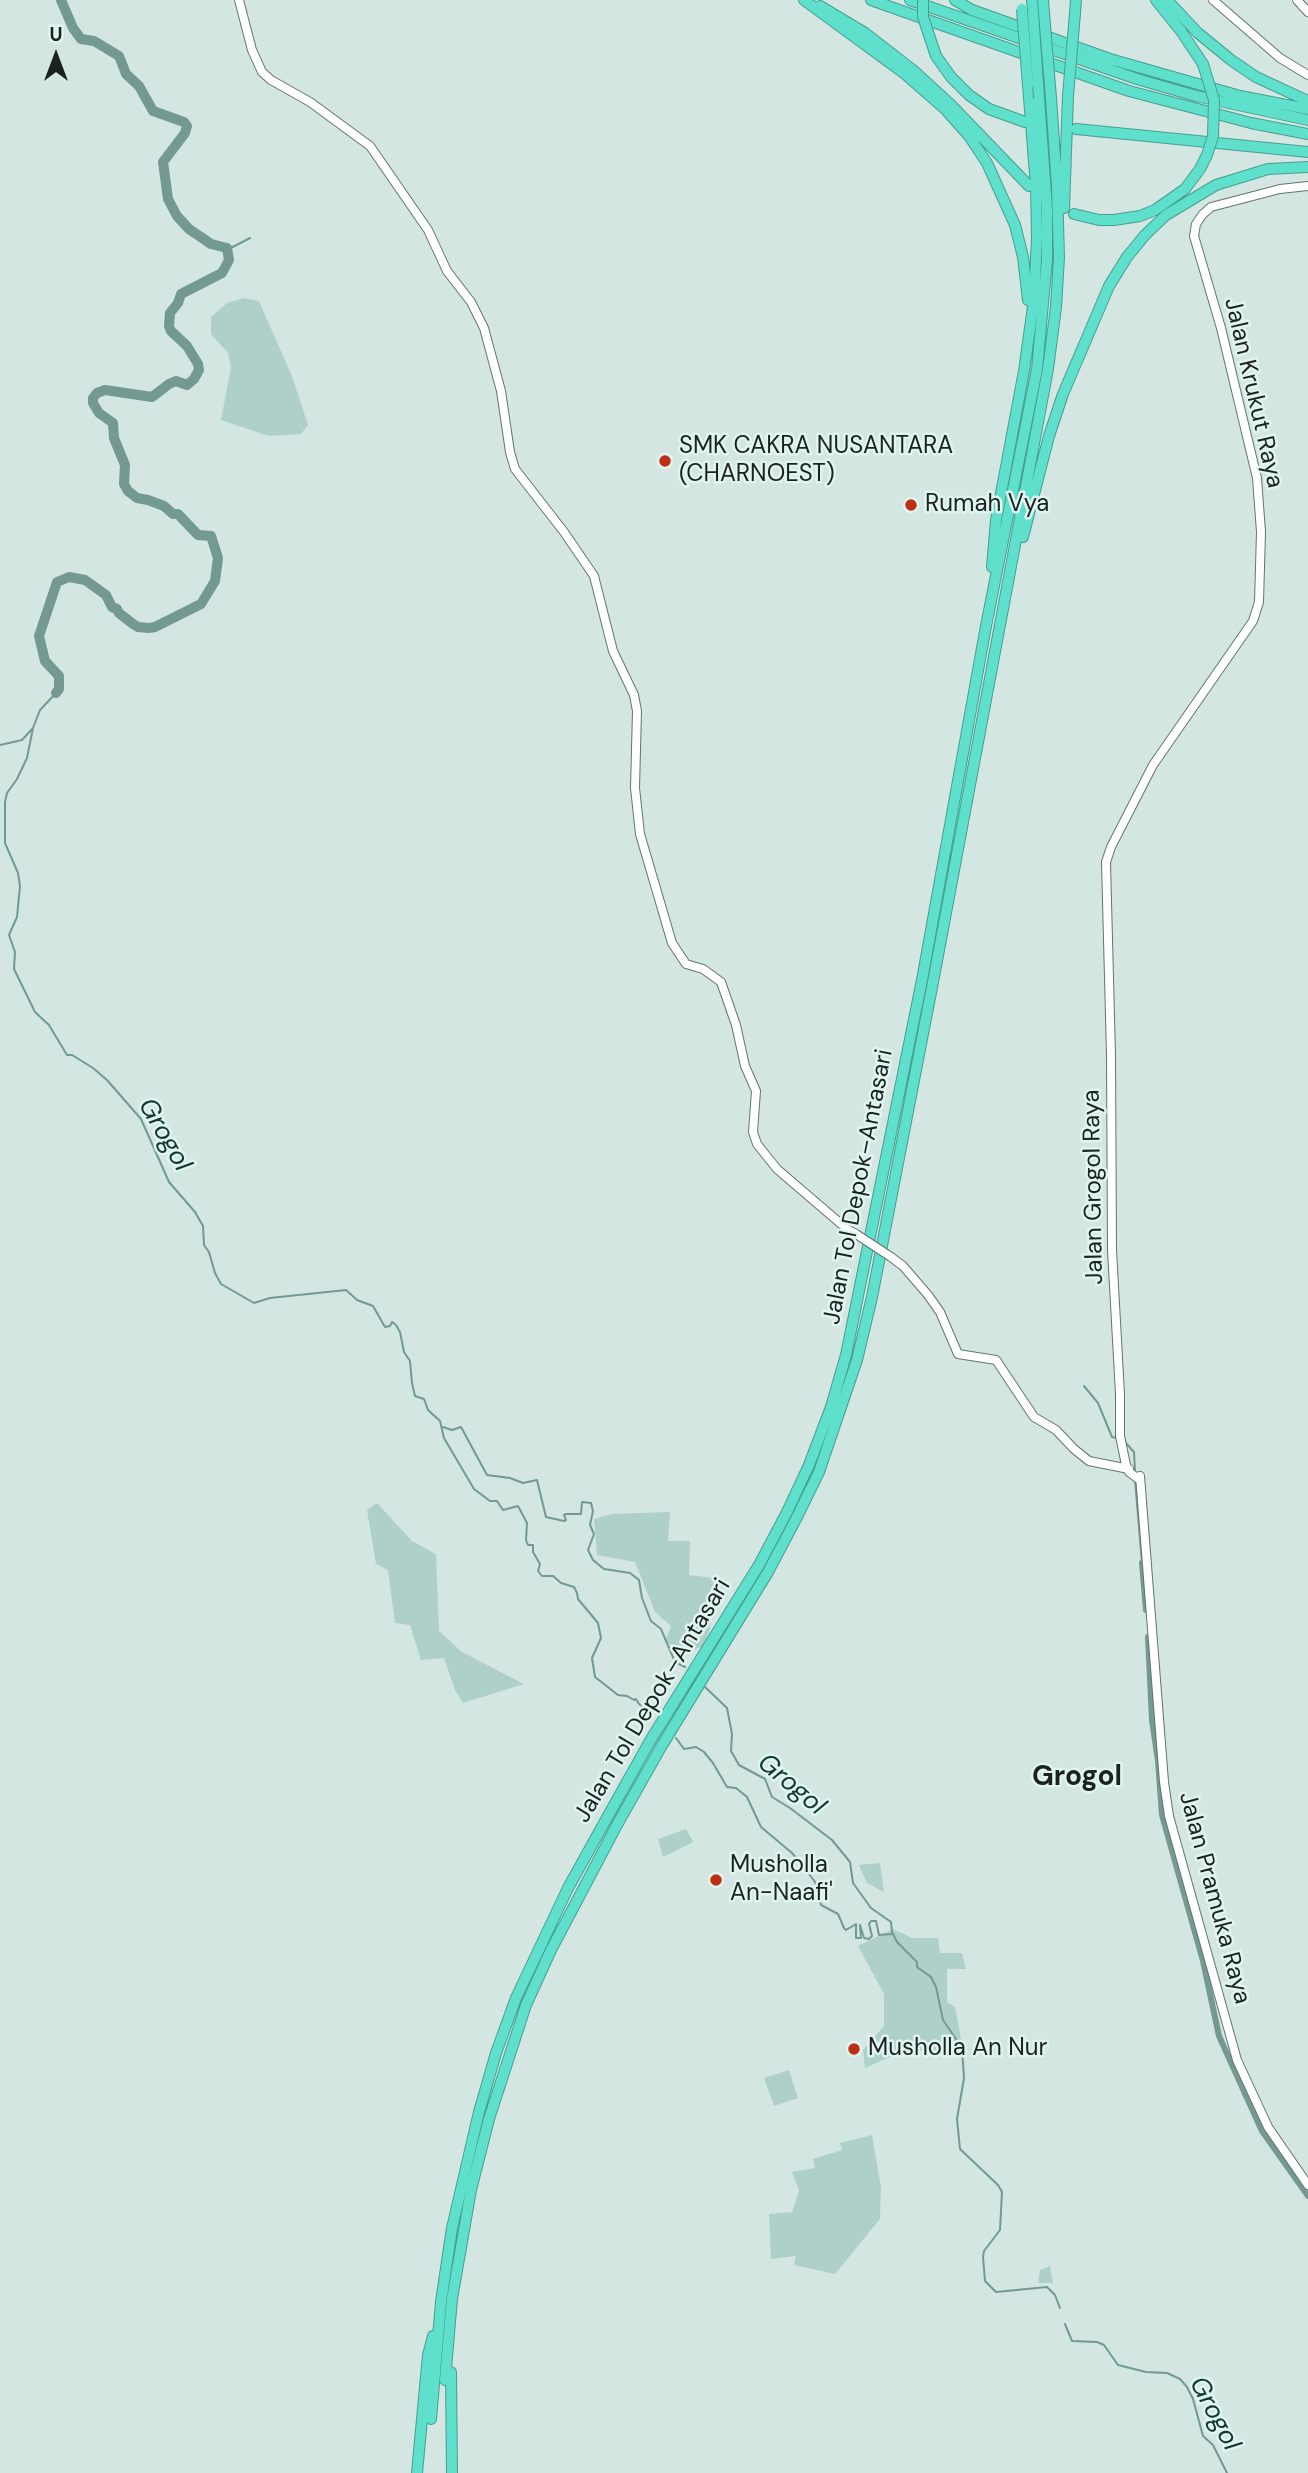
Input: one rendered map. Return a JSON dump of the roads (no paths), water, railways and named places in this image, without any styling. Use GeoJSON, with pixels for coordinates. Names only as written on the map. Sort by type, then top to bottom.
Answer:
{"type":"FeatureCollection","features":[{"type":"Feature","properties":{"kind":"highway"},"geometry":{"type":"LineString","coordinates":[[806,0],[834,12],[914,71],[951,105],[1029,186]]}},
{"type":"Feature","properties":{"kind":"highway"},"geometry":{"type":"LineString","coordinates":[[806,0],[915,82],[970,136],[987,163],[1015,225],[1028,293],[1028,348]]}},
{"type":"Feature","properties":{"kind":"highway"},"geometry":{"type":"LineString","coordinates":[[870,0],[1129,91],[1238,120],[1308,134]]}},
{"type":"Feature","properties":{"kind":"highway"},"geometry":{"type":"LineString","coordinates":[[910,0],[1137,79],[1196,96],[1308,120]]}},
{"type":"Feature","properties":{"kind":"highway"},"geometry":{"type":"LineString","coordinates":[[923,0],[923,17],[936,56],[951,77],[969,95],[989,108],[1025,122]]}},
{"type":"Feature","properties":{"kind":"highway"},"geometry":{"type":"LineString","coordinates":[[956,0],[972,10],[1134,66],[1228,93],[1308,109]]}},
{"type":"Feature","properties":{"kind":"highway","name":"Jalan Tol Depok–Antasari"},"geometry":{"type":"LineString","coordinates":[[446,2301],[489,2119],[526,2005],[551,1950],[618,1823],[768,1572],[796,1519],[819,1472],[857,1360],[872,1297],[1048,369],[1059,258],[1057,187],[1030,9],[1032,0]]}},
{"type":"Feature","properties":{"kind":"highway","name":"Jalan Tol Depok–Antasari"},"geometry":{"type":"LineString","coordinates":[[1030,9],[1043,0]]}},
{"type":"Feature","properties":{"kind":"highway"},"geometry":{"type":"LineString","coordinates":[[1059,258],[1076,0]]}},
{"type":"Feature","properties":{"kind":"highway"},"geometry":{"type":"LineString","coordinates":[[1074,214],[1099,220],[1114,220],[1140,216],[1155,210],[1185,189],[1207,155],[1213,136],[1215,109],[1210,82],[1203,64],[1156,0]]}},
{"type":"Feature","properties":{"kind":"highway"},"geometry":{"type":"LineString","coordinates":[[1167,0],[1198,33],[1231,60],[1256,77],[1308,101]]}},
{"type":"Feature","properties":{"kind":"highway"},"geometry":{"type":"LineString","coordinates":[[986,626],[996,520],[1028,348],[1034,299],[1037,237],[1028,85],[1030,9]]}},
{"type":"Feature","properties":{"kind":"highway","name":"Jalan Tol Depok–Antasari"},"geometry":{"type":"LineString","coordinates":[[446,2301],[449,2239],[463,2178],[496,2053],[516,1998],[568,1888],[650,1741],[760,1565],[809,1465],[831,1407],[846,1355],[936,904],[986,626],[1037,369],[1048,260],[1045,98]]}},
{"type":"Feature","properties":{"kind":"highway"},"geometry":{"type":"LineString","coordinates":[[1076,129],[1308,152]]}},
{"type":"Feature","properties":{"kind":"highway"},"geometry":{"type":"LineString","coordinates":[[1000,620],[1049,436],[1063,394],[1109,286],[1127,257],[1145,234],[1166,215],[1216,186],[1268,169],[1308,167]]}},
{"type":"Feature","properties":{"kind":"highway"},"geometry":{"type":"LineString","coordinates":[[445,2380],[446,2301]]}},
{"type":"Feature","properties":{"kind":"highway"},"geometry":{"type":"LineString","coordinates":[[431,2419],[446,2301]]}},
{"type":"Feature","properties":{"kind":"highway"},"geometry":{"type":"LineString","coordinates":[[417,2473],[428,2355],[446,2301]]}},
{"type":"Feature","properties":{"kind":"highway"},"geometry":{"type":"LineString","coordinates":[[446,2301],[452,2473]]}},
{"type":"Feature","properties":{"kind":"street"},"geometry":{"type":"LineString","coordinates":[[239,0],[252,50],[262,72],[310,102],[370,146],[428,230],[447,271],[471,302],[491,347],[504,404],[509,452],[515,469],[564,532],[597,583],[613,651],[630,683],[636,703],[634,766],[640,834],[672,943],[686,964],[704,969],[721,982],[736,1025],[745,1066],[756,1091],[753,1132],[757,1144],[777,1169],[847,1229],[891,1257],[910,1273],[940,1312],[957,1353],[996,1360],[1034,1418],[1056,1430],[1089,1461],[1134,1474]]}},
{"type":"Feature","properties":{"kind":"street"},"geometry":{"type":"LineString","coordinates":[[1213,0],[1280,58],[1308,75]]}},
{"type":"Feature","properties":{"kind":"street"},"geometry":{"type":"LineString","coordinates":[[1297,0],[1308,12]]}},
{"type":"Feature","properties":{"kind":"street","name":"Jalan Krukut Raya"},"geometry":{"type":"LineString","coordinates":[[1106,903],[1105,869],[1111,847],[1153,765],[1253,621],[1259,602],[1261,532],[1257,478],[1221,328],[1194,236],[1196,224],[1212,207],[1280,189],[1308,186]]}},
{"type":"Feature","properties":{"kind":"street","name":"Jalan Grogol Raya"},"geometry":{"type":"LineString","coordinates":[[1106,903],[1111,1055],[1112,1250],[1121,1441],[1134,1474]]}},
{"type":"Feature","properties":{"kind":"street","name":"Jalan Pramuka Raya"},"geometry":{"type":"LineString","coordinates":[[1134,1474],[1164,1782],[1174,1838],[1241,2069],[1268,2127],[1308,2185]]}},
{"type":"Feature","properties":{"kind":"waterway"},"geometry":{"type":"LineString","coordinates":[[56,693],[59,689],[59,676],[45,661],[39,636],[57,582],[69,577],[85,580],[106,595],[112,607],[133,624],[149,628],[201,604],[215,581],[218,558],[211,536],[198,535],[178,514],[173,514],[164,506],[137,498],[128,491],[124,484],[125,465],[114,438],[113,423],[99,413],[93,398],[105,390],[152,397],[169,384],[176,381],[187,385],[194,379],[199,370],[198,364],[187,346],[171,331],[170,313],[181,294],[222,273],[229,260],[227,248],[211,244],[189,229],[177,216],[168,199],[163,162],[185,133],[187,126],[184,122],[153,111],[139,86],[126,74],[119,56],[94,41],[81,39],[61,0]]}},
{"type":"Feature","properties":{"kind":"waterway"},"geometry":{"type":"LineString","coordinates":[[227,250],[250,238]]}},
{"type":"Feature","properties":{"kind":"waterway","name":"Grogol"},"geometry":{"type":"LineString","coordinates":[[56,693],[40,710],[27,758],[7,793],[5,802],[5,843],[18,873],[20,886],[17,917],[9,935],[15,952],[14,969],[35,1012],[49,1025],[67,1055],[72,1055],[93,1068],[107,1080],[141,1119],[169,1182],[195,1212],[203,1226],[204,1245],[221,1284],[254,1303],[270,1298],[346,1290],[357,1300],[373,1306],[385,1327],[392,1322],[396,1325],[404,1352],[410,1361],[415,1396],[424,1399],[428,1410],[440,1421],[444,1438],[474,1489],[490,1501],[497,1501],[503,1510],[518,1506],[527,1523],[526,1540],[528,1545],[533,1545],[533,1552],[540,1564],[538,1571],[542,1576],[553,1576],[561,1583],[574,1587],[578,1599],[598,1623],[601,1638],[592,1658],[595,1677],[618,1695],[636,1699],[650,1712]]}},
{"type":"Feature","properties":{"kind":"waterway","name":"Grogol"},"geometry":{"type":"LineString","coordinates":[[0,745],[22,740],[32,729]]}},
{"type":"Feature","properties":{"kind":"waterway"},"geometry":{"type":"LineString","coordinates":[[1084,1386],[1098,1403],[1112,1437],[1117,1438]]}},
{"type":"Feature","properties":{"kind":"waterway","name":"Grogol"},"geometry":{"type":"LineString","coordinates":[[443,1427],[452,1430],[461,1427],[487,1475],[523,1483],[537,1480],[546,1517],[564,1521],[566,1514],[581,1514],[582,1502],[591,1503],[593,1511],[590,1525],[594,1534],[588,1550],[593,1560],[604,1569],[630,1573],[639,1580],[642,1598],[651,1621],[661,1629],[675,1662],[685,1667]]}},
{"type":"Feature","properties":{"kind":"waterway"},"geometry":{"type":"LineString","coordinates":[[1125,1442],[1134,1452],[1135,1471]]}},
{"type":"Feature","properties":{"kind":"waterway"},"geometry":{"type":"LineString","coordinates":[[1135,1480],[1142,1563]]}},
{"type":"Feature","properties":{"kind":"waterway"},"geometry":{"type":"LineString","coordinates":[[1142,1563],[1146,1610]]}},
{"type":"Feature","properties":{"kind":"waterway"},"geometry":{"type":"LineString","coordinates":[[1148,1637],[1152,1720],[1162,1815],[1203,1961],[1219,2036],[1262,2131],[1308,2196]]}},
{"type":"Feature","properties":{"kind":"waterway","name":"Grogol"},"geometry":{"type":"LineString","coordinates":[[705,1687],[727,1708],[732,1734],[731,1751],[739,1765],[765,1779],[772,1797],[832,1840],[850,1862],[853,1883],[871,1908],[891,1922],[897,1942],[917,1962],[917,1967],[931,1977],[936,1987],[943,2020],[962,2048],[964,2078],[957,2119],[960,2149],[1002,2192],[1000,2230],[984,2251],[985,2281],[996,2292],[1047,2287],[1055,2295],[1060,2308]]}},
{"type":"Feature","properties":{"kind":"waterway","name":"Grogol"},"geometry":{"type":"LineString","coordinates":[[676,1738],[684,1749],[696,1747],[704,1752],[727,1787],[736,1788],[747,1797],[761,1827],[792,1853],[815,1882],[821,1905],[838,1914],[846,1930],[856,1924],[856,1938],[861,1938],[860,1925],[864,1938],[869,1939],[872,1936],[869,1924],[876,1921],[879,1935],[892,1934]]}},
{"type":"Feature","properties":{"kind":"waterway","name":"Grogol"},"geometry":{"type":"LineString","coordinates":[[1065,2324],[1072,2341],[1097,2342],[1104,2345],[1118,2365],[1146,2372],[1167,2373],[1180,2379],[1193,2399],[1203,2436],[1213,2445],[1227,2473]]}},
{"type":"Feature","properties":{"kind":"place","name":"SMK CAKRA NUSANTARA (CHARNOEST)"},"geometry":{"type":"Point","coordinates":[665,461]}},
{"type":"Feature","properties":{"kind":"place","name":"Rumah Vya"},"geometry":{"type":"Point","coordinates":[911,505]}},
{"type":"Feature","properties":{"kind":"place","name":"Musholla An-Naafi'"},"geometry":{"type":"Point","coordinates":[716,1880]}},
{"type":"Feature","properties":{"kind":"place","name":"Musholla An Nur"},"geometry":{"type":"Point","coordinates":[854,2049]}},
{"type":"Feature","properties":{"kind":"district","name":"Grogol"},"geometry":{"type":"Point","coordinates":[1077,1778]}}]}
